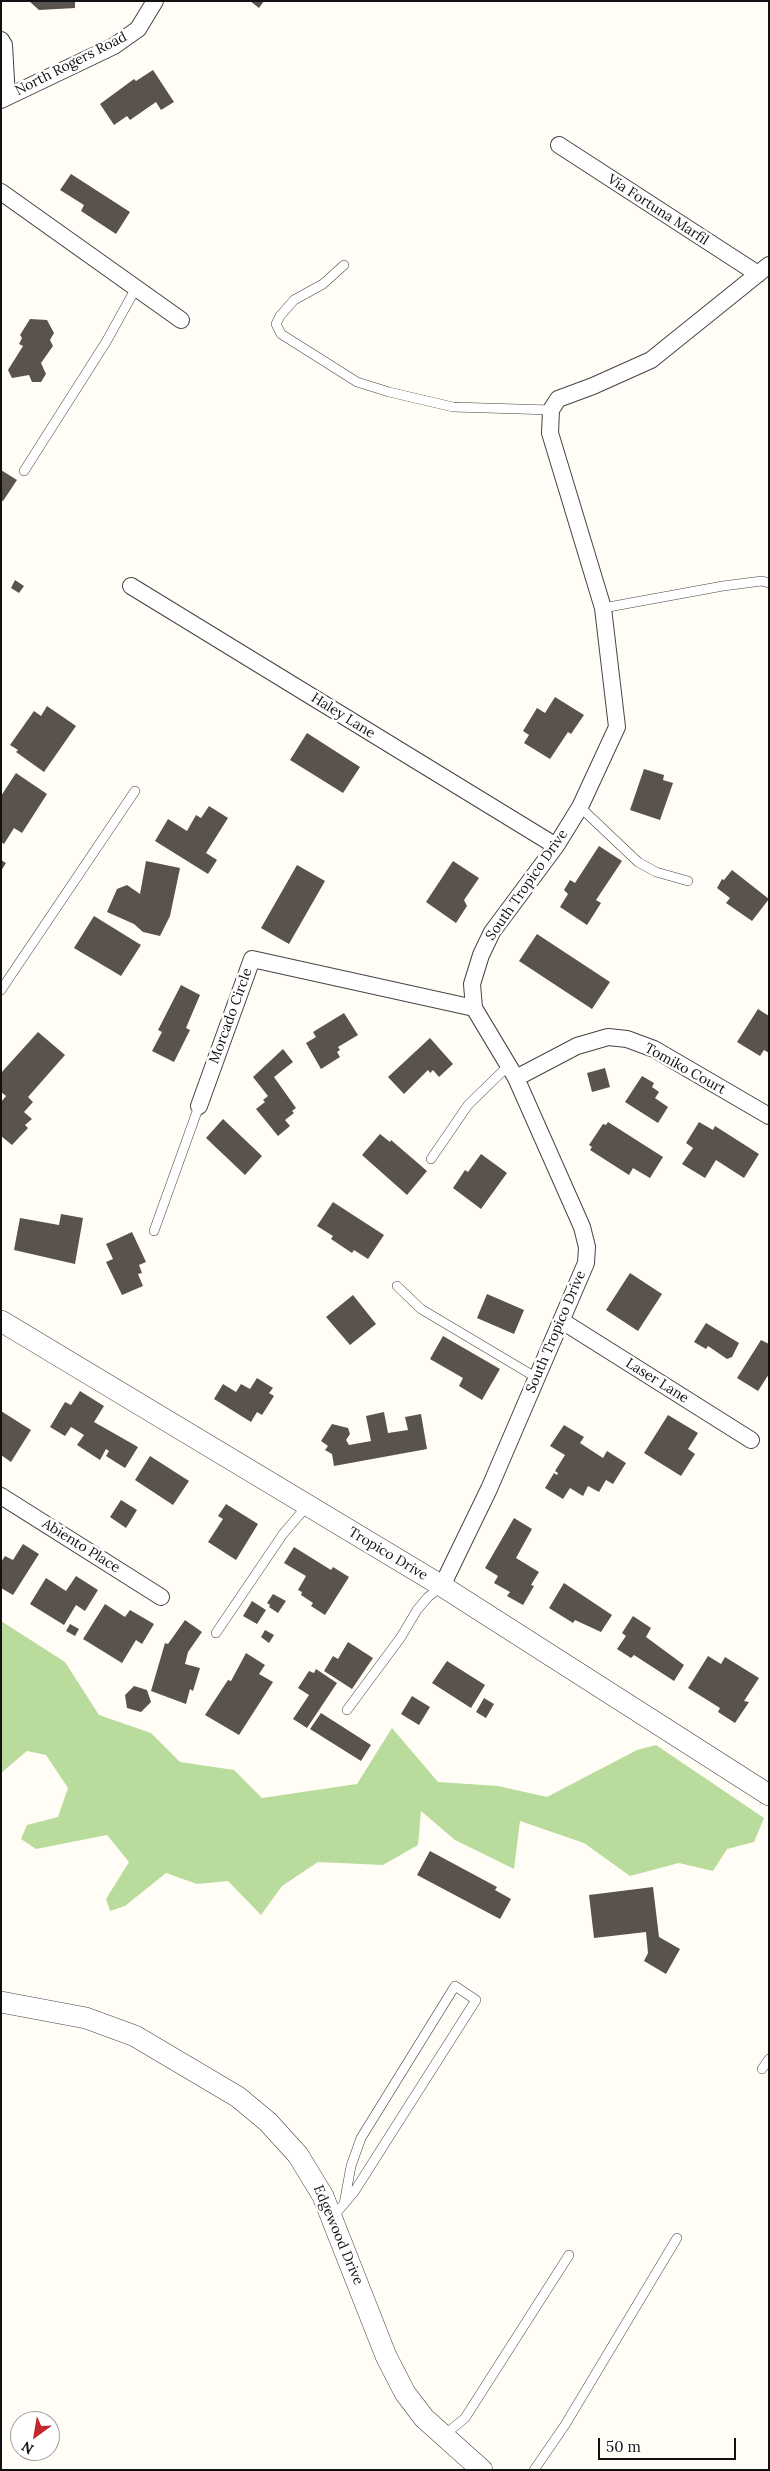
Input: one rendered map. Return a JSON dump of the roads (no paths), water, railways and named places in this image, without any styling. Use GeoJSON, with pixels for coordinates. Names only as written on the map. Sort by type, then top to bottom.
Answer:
{"type":"FeatureCollection","features":[{"type":"Feature","properties":{"kind":"street","name":"North Rogers Road"},"geometry":{"type":"LineString","coordinates":[[4,99],[114,46],[138,29],[155,1]]}},
{"type":"Feature","properties":{"kind":"street"},"geometry":{"type":"LineString","coordinates":[[1,40],[4,44],[4,99]]}},
{"type":"Feature","properties":{"kind":"street","name":"Via Fortuna Marfil"},"geometry":{"type":"LineString","coordinates":[[558,146],[763,270]]}},
{"type":"Feature","properties":{"kind":"street"},"geometry":{"type":"LineString","coordinates":[[1,192],[181,320]]}},
{"type":"Feature","properties":{"kind":"street"},"geometry":{"type":"LineString","coordinates":[[551,410],[558,399],[593,386],[651,360],[763,270]]}},
{"type":"Feature","properties":{"kind":"street","name":"South Tropico Drive"},"geometry":{"type":"LineString","coordinates":[[442,1586],[537,1378],[586,1263],[587,1247],[582,1227],[513,1071],[474,1008],[472,984],[481,955],[492,932],[556,846],[580,807],[617,727],[603,608],[550,434],[551,410]]}},
{"type":"Feature","properties":{"kind":"street","name":"Haley Lane"},"geometry":{"type":"LineString","coordinates":[[131,586],[556,846]]}},
{"type":"Feature","properties":{"kind":"street","name":"Morcado Circle"},"geometry":{"type":"LineString","coordinates":[[198,1106],[252,959],[474,1008]]}},
{"type":"Feature","properties":{"kind":"street","name":"Tomiko Court"},"geometry":{"type":"LineString","coordinates":[[513,1071],[577,1046],[608,1037],[627,1039],[654,1049],[769,1116]]}},
{"type":"Feature","properties":{"kind":"street","name":"Laser Lane"},"geometry":{"type":"LineString","coordinates":[[562,1321],[751,1440]]}},
{"type":"Feature","properties":{"kind":"street","name":"Tropico Drive"},"geometry":{"type":"LineString","coordinates":[[1,1322],[442,1586],[769,1795]]}},
{"type":"Feature","properties":{"kind":"street","name":"Abiento Place"},"geometry":{"type":"LineString","coordinates":[[1,1496],[161,1597]]}},
{"type":"Feature","properties":{"kind":"street","name":"Edgewood Drive"},"geometry":{"type":"LineString","coordinates":[[1,2002],[57,2012],[113,2028],[155,2046],[238,2097],[268,2122],[298,2155],[323,2196],[338,2211],[395,2374],[414,2406],[442,2436],[482,2470]]}},
{"type":"Feature","properties":{"kind":"lane"},"geometry":{"type":"LineString","coordinates":[[344,265],[324,284],[294,300],[280,316],[276,324],[281,334],[356,382],[389,392],[453,407],[551,410]]}},
{"type":"Feature","properties":{"kind":"lane"},"geometry":{"type":"LineString","coordinates":[[24,471],[106,342],[136,288]]}},
{"type":"Feature","properties":{"kind":"lane"},"geometry":{"type":"LineString","coordinates":[[603,608],[723,586],[769,583]]}},
{"type":"Feature","properties":{"kind":"lane"},"geometry":{"type":"LineString","coordinates":[[1,990],[135,791]]}},
{"type":"Feature","properties":{"kind":"lane"},"geometry":{"type":"LineString","coordinates":[[580,807],[638,862],[656,872],[688,881]]}},
{"type":"Feature","properties":{"kind":"lane"},"geometry":{"type":"LineString","coordinates":[[431,1159],[468,1105],[513,1071]]}},
{"type":"Feature","properties":{"kind":"lane","name":"Morcado Circle"},"geometry":{"type":"LineString","coordinates":[[154,1230],[198,1106]]}},
{"type":"Feature","properties":{"kind":"lane"},"geometry":{"type":"LineString","coordinates":[[397,1286],[421,1309],[537,1378]]}},
{"type":"Feature","properties":{"kind":"lane"},"geometry":{"type":"LineString","coordinates":[[216,1633],[283,1534],[308,1506]]}},
{"type":"Feature","properties":{"kind":"lane"},"geometry":{"type":"LineString","coordinates":[[347,1710],[401,1637],[417,1610],[428,1597],[442,1586]]}},
{"type":"Feature","properties":{"kind":"lane"},"geometry":{"type":"LineString","coordinates":[[455,1986],[476,2000],[354,2192],[338,2211],[361,2138],[455,1986]]}},
{"type":"Feature","properties":{"kind":"lane"},"geometry":{"type":"LineString","coordinates":[[762,2069],[769,2059]]}},
{"type":"Feature","properties":{"kind":"lane"},"geometry":{"type":"LineString","coordinates":[[534,2470],[565,2425],[677,2238]]}},
{"type":"Feature","properties":{"kind":"lane"},"geometry":{"type":"LineString","coordinates":[[442,2436],[465,2418],[569,2255]]}}]}
